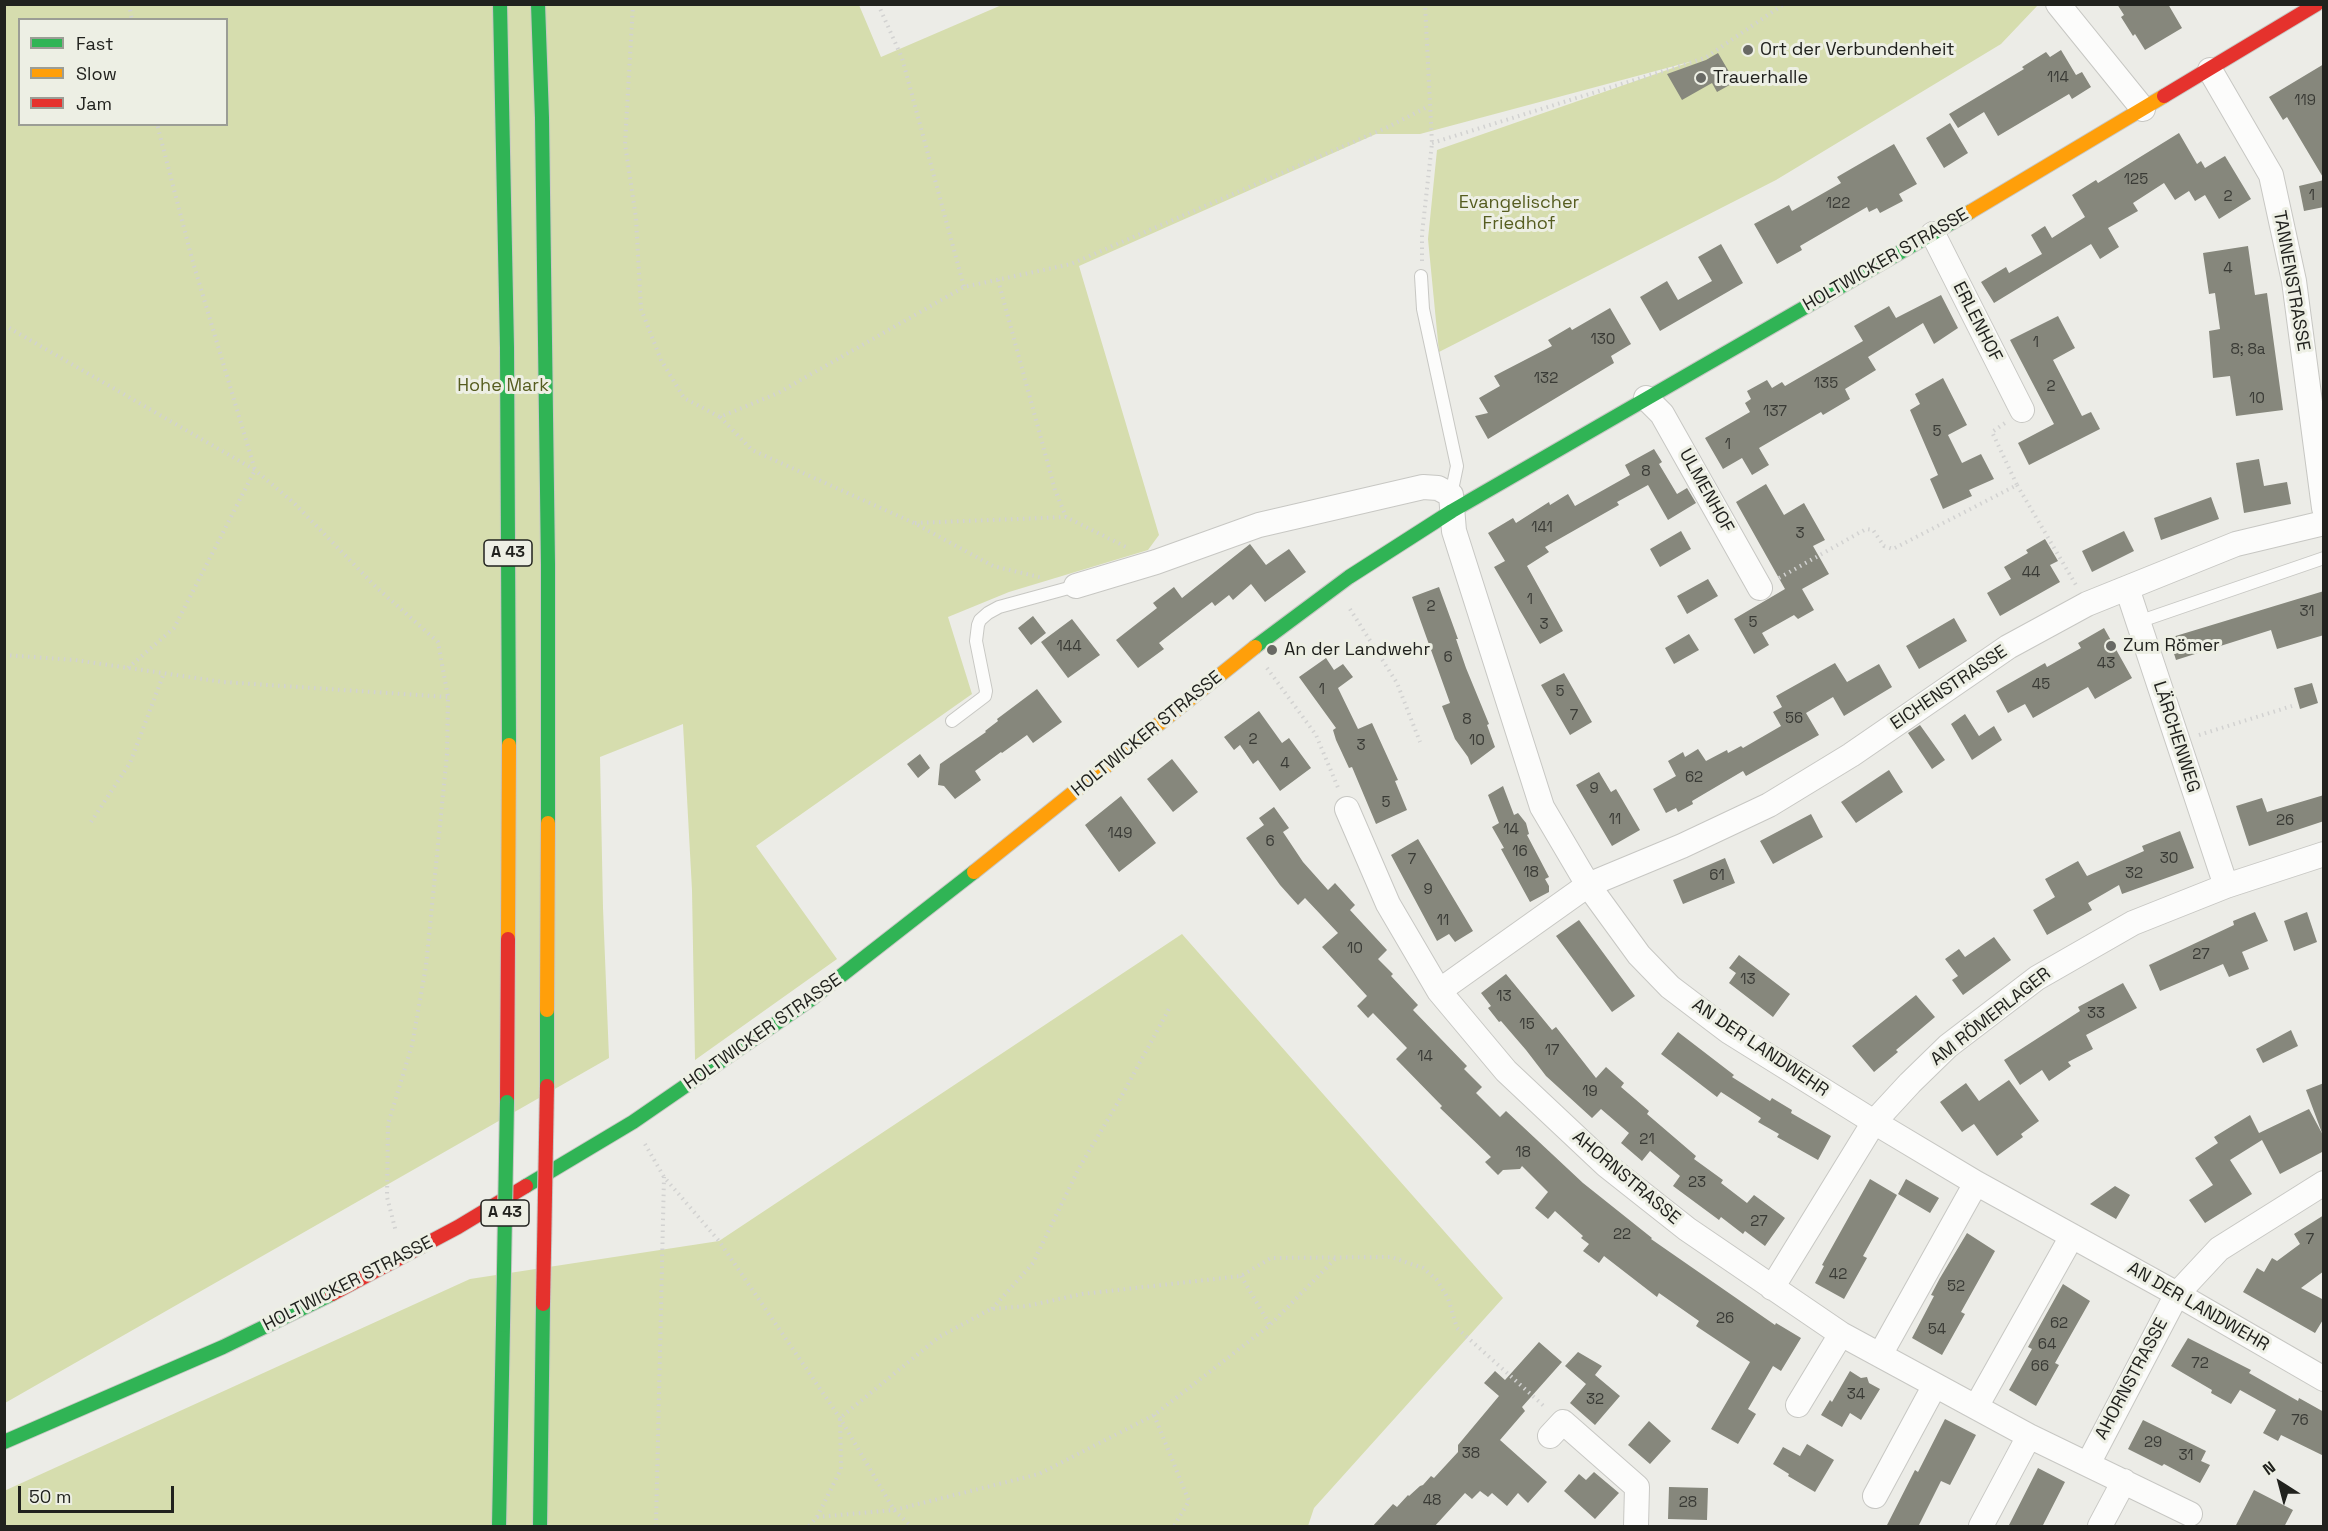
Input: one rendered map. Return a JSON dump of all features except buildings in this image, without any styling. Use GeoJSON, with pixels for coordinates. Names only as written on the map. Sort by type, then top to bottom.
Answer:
{"type":"FeatureCollection","features":[{"type":"Feature","properties":{"kind":"main road","name":"A 43"},"geometry":{"type":"LineString","coordinates":[[499,1527],[507,1101],[509,836],[508,511],[501,4]]}},
{"type":"Feature","properties":{"kind":"main road","name":"A 43"},"geometry":{"type":"LineString","coordinates":[[538,4],[542,118],[548,564],[547,1086],[540,1527]]}},
{"type":"Feature","properties":{"kind":"main road","name":"HOLTWICKER STRASSE"},"geometry":{"type":"LineString","coordinates":[[4,1442],[234,1342],[403,1258],[633,1122],[801,1007],[875,951],[1319,598],[1452,503],[1646,398],[1933,234],[2317,4]]}},
{"type":"Feature","properties":{"kind":"street"},"geometry":{"type":"LineString","coordinates":[[2058,4],[2143,109]]}},
{"type":"Feature","properties":{"kind":"street","name":"TANNENSTRASSE"},"geometry":{"type":"LineString","coordinates":[[2210,70],[2271,175],[2294,281],[2324,508]]}},
{"type":"Feature","properties":{"kind":"street","name":"ERLENHOF"},"geometry":{"type":"LineString","coordinates":[[1933,234],[2022,411]]}},
{"type":"Feature","properties":{"kind":"street","name":"ULMENHOF"},"geometry":{"type":"LineString","coordinates":[[1646,398],[1662,414],[1760,588]]}},
{"type":"Feature","properties":{"kind":"street"},"geometry":{"type":"LineString","coordinates":[[1076,586],[1156,562],[1259,525],[1423,486],[1438,488],[1452,503]]}},
{"type":"Feature","properties":{"kind":"street","name":"AN DER LANDWEHR"},"geometry":{"type":"LineString","coordinates":[[1452,503],[1454,531],[1542,807],[1588,885],[1639,954],[1670,987],[1728,1031],[1874,1122],[1976,1183],[2177,1294],[2324,1379]]}},
{"type":"Feature","properties":{"kind":"street","name":"EICHENSTRASSE"},"geometry":{"type":"LineString","coordinates":[[1588,885],[1682,846],[1769,805],[1851,755],[2007,647],[2087,604],[2236,544],[2324,523]]}},
{"type":"Feature","properties":{"kind":"street","name":"LÄRCHENWEG"},"geometry":{"type":"LineString","coordinates":[[2127,588],[2226,886]]}},
{"type":"Feature","properties":{"kind":"street","name":"AHORNSTRASSE"},"geometry":{"type":"LineString","coordinates":[[1347,809],[1388,904],[1439,991],[1506,1071],[1606,1165],[1687,1229],[1841,1334],[2028,1436],[2190,1514]]}},
{"type":"Feature","properties":{"kind":"street","name":"AM RÖMERLAGER"},"geometry":{"type":"LineString","coordinates":[[1874,1122],[1948,1046],[2037,978],[2133,923],[2226,886],[2324,854]]}},
{"type":"Feature","properties":{"kind":"street"},"geometry":{"type":"LineString","coordinates":[[1439,991],[1588,885]]}},
{"type":"Feature","properties":{"kind":"street"},"geometry":{"type":"LineString","coordinates":[[1772,1288],[1874,1122]]}},
{"type":"Feature","properties":{"kind":"street"},"geometry":{"type":"LineString","coordinates":[[1880,1355],[1976,1183]]}},
{"type":"Feature","properties":{"kind":"street","name":"AHORNSTRASSE"},"geometry":{"type":"LineString","coordinates":[[2088,1464],[2177,1294],[2220,1250],[2324,1183]]}},
{"type":"Feature","properties":{"kind":"street"},"geometry":{"type":"LineString","coordinates":[[1976,1407],[2072,1236]]}},
{"type":"Feature","properties":{"kind":"street"},"geometry":{"type":"LineString","coordinates":[[1798,1405],[1841,1334]]}},
{"type":"Feature","properties":{"kind":"street"},"geometry":{"type":"LineString","coordinates":[[1875,1496],[1935,1385]]}},
{"type":"Feature","properties":{"kind":"street"},"geometry":{"type":"LineString","coordinates":[[1556,1429],[1637,1487],[1636,1527]]}},
{"type":"Feature","properties":{"kind":"street"},"geometry":{"type":"LineString","coordinates":[[1981,1527],[2028,1436]]}},
{"type":"Feature","properties":{"kind":"street"},"geometry":{"type":"LineString","coordinates":[[2100,1527],[2124,1481]]}},
{"type":"Feature","properties":{"kind":"lane"},"geometry":{"type":"LineString","coordinates":[[1421,276],[1423,309],[1456,466],[1452,503]]}},
{"type":"Feature","properties":{"kind":"lane"},"geometry":{"type":"LineString","coordinates":[[2138,622],[2324,558]]}},
{"type":"Feature","properties":{"kind":"lane"},"geometry":{"type":"LineString","coordinates":[[952,721],[985,696],[976,641],[980,620],[999,607],[1076,586]]}},
{"type":"Feature","properties":{"kind":"path"},"geometry":{"type":"LineString","coordinates":[[633,4],[625,144],[636,218],[641,309],[661,360],[684,398],[720,417],[752,450],[914,523],[993,566],[1076,586]]}},
{"type":"Feature","properties":{"kind":"path"},"geometry":{"type":"LineString","coordinates":[[878,4],[902,58],[964,287]]}},
{"type":"Feature","properties":{"kind":"path"},"geometry":{"type":"LineString","coordinates":[[1421,276],[1422,234],[1432,143],[1425,4]]}},
{"type":"Feature","properties":{"kind":"path"},"geometry":{"type":"LineString","coordinates":[[1432,143],[1705,58],[1784,4]]}},
{"type":"Feature","properties":{"kind":"path"},"geometry":{"type":"LineString","coordinates":[[720,417],[778,393],[964,287],[1071,264],[1388,127],[1429,106]]}},
{"type":"Feature","properties":{"kind":"path"},"geometry":{"type":"LineString","coordinates":[[128,668],[174,628],[255,470],[192,259],[158,126]]}},
{"type":"Feature","properties":{"kind":"path"},"geometry":{"type":"LineString","coordinates":[[998,280],[1055,490],[1066,517]]}},
{"type":"Feature","properties":{"kind":"path"},"geometry":{"type":"LineString","coordinates":[[4,325],[255,470],[294,503],[376,587],[438,642],[448,696],[447,754],[426,966],[412,1045],[388,1124],[387,1197],[403,1258]]}},
{"type":"Feature","properties":{"kind":"path"},"geometry":{"type":"LineString","coordinates":[[2022,411],[1992,432],[2017,485],[2087,604]]}},
{"type":"Feature","properties":{"kind":"path"},"geometry":{"type":"LineString","coordinates":[[1760,588],[1866,529],[1872,530],[1884,546],[1893,549],[2017,485]]}},
{"type":"Feature","properties":{"kind":"path"},"geometry":{"type":"LineString","coordinates":[[914,523],[1066,517],[1156,562]]}},
{"type":"Feature","properties":{"kind":"path"},"geometry":{"type":"LineString","coordinates":[[1348,606],[1397,683],[1420,742]]}},
{"type":"Feature","properties":{"kind":"path"},"geometry":{"type":"LineString","coordinates":[[4,655],[75,660],[223,682],[448,696]]}},
{"type":"Feature","properties":{"kind":"path"},"geometry":{"type":"LineString","coordinates":[[1265,665],[1316,735],[1347,809]]}},
{"type":"Feature","properties":{"kind":"path"},"geometry":{"type":"LineString","coordinates":[[91,822],[130,763],[164,673]]}},
{"type":"Feature","properties":{"kind":"path"},"geometry":{"type":"LineString","coordinates":[[2178,742],[2292,706]]}},
{"type":"Feature","properties":{"kind":"path"},"geometry":{"type":"LineString","coordinates":[[840,1418],[939,1337],[991,1309],[1033,1263],[1079,1168],[1170,1007]]}},
{"type":"Feature","properties":{"kind":"path"},"geometry":{"type":"LineString","coordinates":[[633,1122],[664,1177],[719,1241],[840,1418],[894,1510],[911,1527]]}},
{"type":"Feature","properties":{"kind":"path"},"geometry":{"type":"LineString","coordinates":[[656,1527],[664,1177]]}},
{"type":"Feature","properties":{"kind":"path"},"geometry":{"type":"LineString","coordinates":[[991,1309],[1027,1306],[1082,1294],[1241,1276],[1271,1258],[1391,1257],[1423,1268],[1437,1280],[1448,1298],[1457,1328],[1514,1381],[1556,1429]]}},
{"type":"Feature","properties":{"kind":"path"},"geometry":{"type":"LineString","coordinates":[[817,1517],[894,1510],[1039,1474],[1154,1415],[1270,1325],[1336,1258]]}},
{"type":"Feature","properties":{"kind":"path"},"geometry":{"type":"LineString","coordinates":[[1241,1276],[1270,1325]]}},
{"type":"Feature","properties":{"kind":"path"},"geometry":{"type":"LineString","coordinates":[[1154,1415],[1189,1501],[1174,1527]]}},
{"type":"Feature","properties":{"kind":"path"},"geometry":{"type":"LineString","coordinates":[[809,1527],[817,1517],[841,1469],[840,1418]]}},
{"type":"Feature","properties":{"kind":"green space","name":"Hohe Mark"},"geometry":{"type":"Polygon","coordinates":[[[1004,4],[2038,5],[2001,44],[1776,180],[1439,352],[1428,239],[1437,150],[1693,61],[1420,134],[1376,134],[1079,266],[1159,535],[1148,550],[1009,592],[948,617],[972,694],[756,846],[837,959],[695,1060],[692,890],[683,724],[600,757],[609,1058],[5,1403],[5,5],[859,5],[881,57],[1004,4]]]}},
{"type":"Feature","properties":{"kind":"green space"},"geometry":{"type":"Polygon","coordinates":[[[1182,934],[1503,1298],[1314,1508],[1308,1526],[5,1526],[4,1491],[470,1279],[719,1241],[1182,934]]]}},
{"type":"Feature","properties":{"kind":"traffic: fast"},"geometry":{"type":"LineString","coordinates":[[500,4],[507,348],[509,745]]}},
{"type":"Feature","properties":{"kind":"traffic: fast"},"geometry":{"type":"LineString","coordinates":[[538,4],[542,118],[548,564],[548,823]]}},
{"type":"Feature","properties":{"kind":"traffic: fast"},"geometry":{"type":"LineString","coordinates":[[1255,647],[1349,577],[1452,511],[1970,212]]}},
{"type":"Feature","properties":{"kind":"traffic: fast"},"geometry":{"type":"LineString","coordinates":[[526,1186],[633,1122],[810,1000],[974,872]]}},
{"type":"Feature","properties":{"kind":"traffic: fast"},"geometry":{"type":"LineString","coordinates":[[547,1010],[547,1086]]}},
{"type":"Feature","properties":{"kind":"traffic: fast"},"geometry":{"type":"LineString","coordinates":[[503,1325],[507,1102]]}},
{"type":"Feature","properties":{"kind":"traffic: fast"},"geometry":{"type":"LineString","coordinates":[[4,1442],[223,1347],[332,1294]]}},
{"type":"Feature","properties":{"kind":"traffic: fast"},"geometry":{"type":"LineString","coordinates":[[540,1526],[543,1304]]}},
{"type":"Feature","properties":{"kind":"traffic: fast"},"geometry":{"type":"LineString","coordinates":[[499,1526],[503,1325]]}},
{"type":"Feature","properties":{"kind":"traffic: slow"},"geometry":{"type":"LineString","coordinates":[[1970,212],[2164,96]]}},
{"type":"Feature","properties":{"kind":"traffic: slow"},"geometry":{"type":"LineString","coordinates":[[974,872],[1255,647]]}},
{"type":"Feature","properties":{"kind":"traffic: slow"},"geometry":{"type":"LineString","coordinates":[[508,939],[509,745]]}},
{"type":"Feature","properties":{"kind":"traffic: slow"},"geometry":{"type":"LineString","coordinates":[[547,1010],[548,823]]}},
{"type":"Feature","properties":{"kind":"traffic: jam"},"geometry":{"type":"LineString","coordinates":[[2164,96],[2317,4]]}},
{"type":"Feature","properties":{"kind":"traffic: jam"},"geometry":{"type":"LineString","coordinates":[[507,1102],[508,939]]}},
{"type":"Feature","properties":{"kind":"traffic: jam"},"geometry":{"type":"LineString","coordinates":[[543,1304],[547,1086]]}},
{"type":"Feature","properties":{"kind":"traffic: jam"},"geometry":{"type":"LineString","coordinates":[[332,1294],[458,1227],[526,1186]]}},
{"type":"Feature","properties":{"kind":"place","name":"Ort der Verbundenheit"},"geometry":{"type":"Point","coordinates":[1748,50]}},
{"type":"Feature","properties":{"kind":"place","name":"Trauerhalle"},"geometry":{"type":"Point","coordinates":[1701,78]}},
{"type":"Feature","properties":{"kind":"place","name":"Zum Römer"},"geometry":{"type":"Point","coordinates":[2111,646]}},
{"type":"Feature","properties":{"kind":"place","name":"An der Landwehr"},"geometry":{"type":"Point","coordinates":[1272,650]}},
{"type":"Feature","properties":{"kind":"park label","name":"Evangelischer Friedhof"},"geometry":{"type":"Point","coordinates":[1519,213]}}]}
